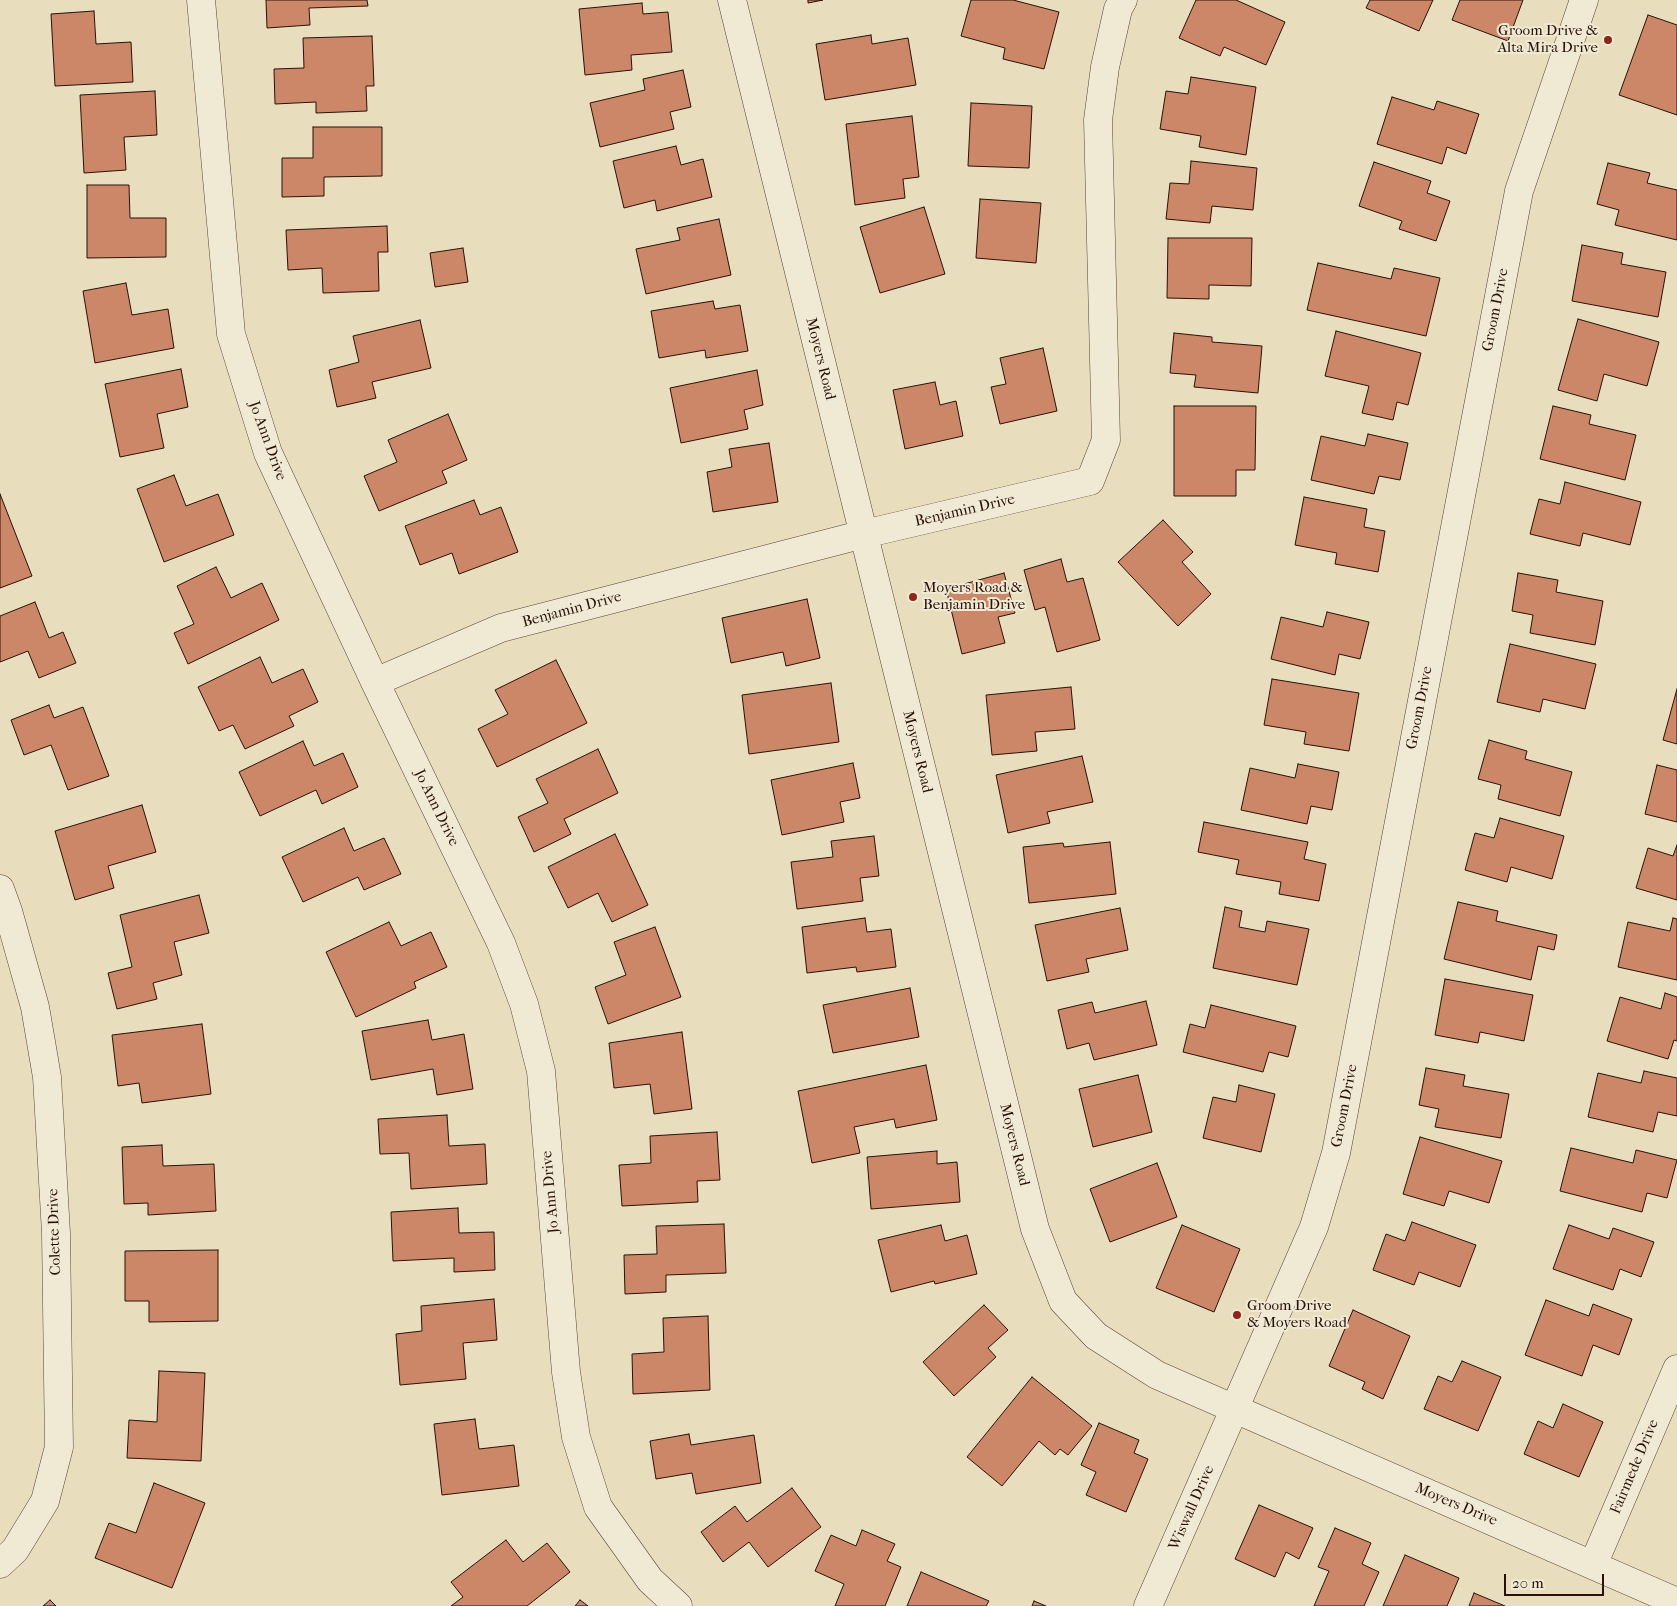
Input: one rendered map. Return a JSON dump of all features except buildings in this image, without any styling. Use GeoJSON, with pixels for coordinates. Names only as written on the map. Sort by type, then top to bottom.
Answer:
{"type":"FeatureCollection","features":[{"type":"Feature","properties":{"kind":"street","name":"Jo Ann Drive"},"geometry":{"type":"LineString","coordinates":[[201,0],[231,334],[268,453],[375,682],[501,943],[524,1004],[541,1071],[566,1372],[576,1437],[598,1507],[650,1580],[678,1606]]}},
{"type":"Feature","properties":{"kind":"street","name":"Moyers Road"},"geometry":{"type":"LineString","coordinates":[[732,0],[1035,1229],[1063,1301],[1096,1336],[1158,1375],[1235,1409]]}},
{"type":"Feature","properties":{"kind":"street","name":"Benjamin Drive"},"geometry":{"type":"LineString","coordinates":[[375,682],[501,628],[864,534],[1090,482],[1106,440],[1098,120],[1104,67],[1118,9],[1122,0]]}},
{"type":"Feature","properties":{"kind":"street","name":"Groom Drive"},"geometry":{"type":"LineString","coordinates":[[1235,1409],[1314,1227],[1336,1152],[1519,191],[1584,0]]}},
{"type":"Feature","properties":{"kind":"street","name":"Colette Drive"},"geometry":{"type":"LineString","coordinates":[[0,889],[35,1007],[47,1077],[56,1233],[59,1447],[45,1501],[14,1550],[0,1564]]}},
{"type":"Feature","properties":{"kind":"street","name":"Fairmede Drive"},"geometry":{"type":"LineString","coordinates":[[1594,1565],[1677,1369]]}},
{"type":"Feature","properties":{"kind":"street","name":"Moyers Drive"},"geometry":{"type":"LineString","coordinates":[[1235,1409],[1677,1602]]}},
{"type":"Feature","properties":{"kind":"street","name":"Wiswall Drive"},"geometry":{"type":"LineString","coordinates":[[1148,1606],[1235,1409]]}},
{"type":"Feature","properties":{"kind":"place","name":"Groom Drive & Alta Mira Drive"},"geometry":{"type":"Point","coordinates":[1608,40]}},
{"type":"Feature","properties":{"kind":"place","name":"Moyers Road & Benjamin Drive"},"geometry":{"type":"Point","coordinates":[913,597]}},
{"type":"Feature","properties":{"kind":"place","name":"Groom Drive & Moyers Road"},"geometry":{"type":"Point","coordinates":[1237,1315]}}]}
